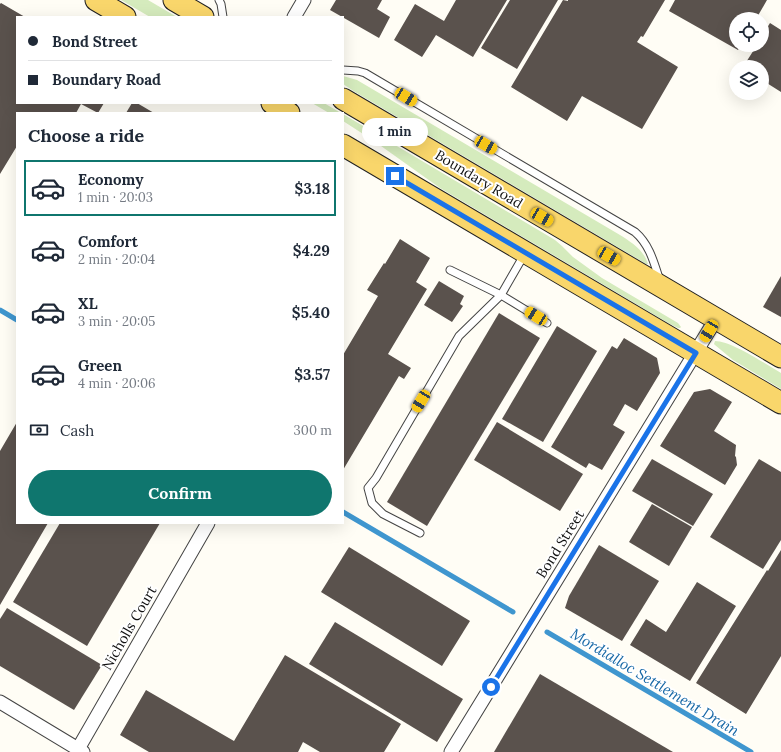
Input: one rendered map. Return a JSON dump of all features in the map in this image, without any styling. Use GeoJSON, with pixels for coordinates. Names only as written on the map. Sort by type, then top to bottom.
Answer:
{"type":"FeatureCollection","features":[{"type":"Feature","properties":{"kind":"main road"},"geometry":{"type":"LineString","coordinates":[[96,0],[123,16]]}},
{"type":"Feature","properties":{"kind":"main road"},"geometry":{"type":"LineString","coordinates":[[174,0],[201,16]]}},
{"type":"Feature","properties":{"kind":"main road","name":"Boundary Road"},"geometry":{"type":"LineString","coordinates":[[344,100],[781,357]]}},
{"type":"Feature","properties":{"kind":"main road"},"geometry":{"type":"LineString","coordinates":[[274,104],[286,112]]}},
{"type":"Feature","properties":{"kind":"main road"},"geometry":{"type":"LineString","coordinates":[[344,146],[781,403]]}},
{"type":"Feature","properties":{"kind":"street"},"geometry":{"type":"LineString","coordinates":[[295,16],[304,0]]}},
{"type":"Feature","properties":{"kind":"street","name":"Bond Street"},"geometry":{"type":"LineString","coordinates":[[451,752],[716,319]]}},
{"type":"Feature","properties":{"kind":"street","name":"Nicholls Court"},"geometry":{"type":"LineString","coordinates":[[80,751],[207,524]]}},
{"type":"Feature","properties":{"kind":"street"},"geometry":{"type":"LineString","coordinates":[[0,702],[80,751]]}},
{"type":"Feature","properties":{"kind":"lane"},"geometry":{"type":"LineString","coordinates":[[219,0],[223,16]]}},
{"type":"Feature","properties":{"kind":"lane"},"geometry":{"type":"LineString","coordinates":[[344,70],[365,73],[635,232],[646,243],[653,257],[662,287]]}},
{"type":"Feature","properties":{"kind":"lane"},"geometry":{"type":"LineString","coordinates":[[420,533],[383,514],[372,503],[368,488],[376,478],[459,336],[501,295],[525,253]]}},
{"type":"Feature","properties":{"kind":"lane"},"geometry":{"type":"LineString","coordinates":[[450,270],[501,295],[547,323]]}},
{"type":"Feature","properties":{"kind":"green space"},"geometry":{"type":"Polygon","coordinates":[[[121,0],[148,0],[175,16],[148,16],[121,0]]]}},
{"type":"Feature","properties":{"kind":"green space"},"geometry":{"type":"Polygon","coordinates":[[[344,76],[357,80],[620,235],[640,251],[648,264],[646,264],[344,85],[344,76]]]}},
{"type":"Feature","properties":{"kind":"green space"},"geometry":{"type":"Polygon","coordinates":[[[314,104],[326,104],[339,112],[327,112],[314,104]]]}},
{"type":"Feature","properties":{"kind":"green space"},"geometry":{"type":"Polygon","coordinates":[[[344,115],[555,240],[573,257],[602,278],[678,323],[681,327],[678,328],[670,324],[440,188],[344,122],[344,115]]]}},
{"type":"Feature","properties":{"kind":"green space"},"geometry":{"type":"Polygon","coordinates":[[[715,341],[722,342],[739,349],[781,373],[781,389],[733,360],[714,344],[715,341]]]}},
{"type":"Feature","properties":{"kind":"building"},"geometry":{"type":"Polygon","coordinates":[[[336,0],[382,0],[377,9],[390,17],[379,38],[344,18],[344,16],[340,16],[330,10],[336,0]]]}},
{"type":"Feature","properties":{"kind":"building"},"geometry":{"type":"Polygon","coordinates":[[[456,0],[507,0],[473,57],[436,35],[422,57],[394,40],[415,4],[444,21],[456,0]]]}},
{"type":"Feature","properties":{"kind":"building"},"geometry":{"type":"Polygon","coordinates":[[[510,0],[558,0],[517,69],[481,48],[510,0]]]}},
{"type":"Feature","properties":{"kind":"building"},"geometry":{"type":"Polygon","coordinates":[[[563,0],[665,0],[643,37],[641,36],[637,42],[678,67],[642,129],[582,96],[567,121],[511,87],[563,0]]]}},
{"type":"Feature","properties":{"kind":"building"},"geometry":{"type":"Polygon","coordinates":[[[675,0],[767,0],[760,12],[729,12],[729,45],[669,11],[675,0]]]}},
{"type":"Feature","properties":{"kind":"building"},"geometry":{"type":"Polygon","coordinates":[[[1,3],[23,16],[16,16],[16,104],[81,104],[77,112],[16,112],[16,148],[0,174],[1,3]]]}},
{"type":"Feature","properties":{"kind":"building"},"geometry":{"type":"Polygon","coordinates":[[[770,23],[781,30],[781,92],[769,84],[769,60],[747,60],[753,52],[769,52],[770,23]]]}},
{"type":"Feature","properties":{"kind":"building"},"geometry":{"type":"Polygon","coordinates":[[[81,104],[103,104],[99,112],[81,104]]]}},
{"type":"Feature","properties":{"kind":"building"},"geometry":{"type":"Polygon","coordinates":[[[131,104],[139,104],[152,112],[127,112],[131,104]]]}},
{"type":"Feature","properties":{"kind":"building"},"geometry":{"type":"Polygon","coordinates":[[[400,239],[430,258],[416,282],[427,289],[388,354],[411,368],[404,379],[399,376],[344,468],[344,353],[378,296],[367,290],[384,263],[385,264],[400,239]]]}},
{"type":"Feature","properties":{"kind":"building"},"geometry":{"type":"Polygon","coordinates":[[[781,276],[781,317],[763,307],[781,276]]]}},
{"type":"Feature","properties":{"kind":"building"},"geometry":{"type":"Polygon","coordinates":[[[439,281],[464,296],[460,304],[463,306],[452,322],[424,305],[439,281]]]}},
{"type":"Feature","properties":{"kind":"building"},"geometry":{"type":"Polygon","coordinates":[[[499,313],[540,338],[427,526],[387,502],[499,313]]]}},
{"type":"Feature","properties":{"kind":"building"},"geometry":{"type":"Polygon","coordinates":[[[557,326],[597,351],[543,442],[502,419],[557,326]]]}},
{"type":"Feature","properties":{"kind":"building"},"geometry":{"type":"Polygon","coordinates":[[[624,338],[657,358],[660,373],[637,411],[625,404],[613,425],[625,432],[602,470],[589,463],[586,468],[551,447],[612,346],[617,349],[624,338]]]}},
{"type":"Feature","properties":{"kind":"building"},"geometry":{"type":"Polygon","coordinates":[[[710,389],[732,402],[714,431],[736,445],[735,456],[737,465],[725,485],[660,446],[694,392],[710,389]]]}},
{"type":"Feature","properties":{"kind":"building"},"geometry":{"type":"Polygon","coordinates":[[[497,422],[583,474],[560,511],[474,460],[497,422]]]}},
{"type":"Feature","properties":{"kind":"building"},"geometry":{"type":"Polygon","coordinates":[[[16,424],[16,524],[47,524],[0,605],[0,451],[16,424]]]}},
{"type":"Feature","properties":{"kind":"building"},"geometry":{"type":"Polygon","coordinates":[[[652,459],[713,494],[693,526],[632,491],[652,459]]]}},
{"type":"Feature","properties":{"kind":"building"},"geometry":{"type":"Polygon","coordinates":[[[759,459],[781,472],[781,540],[763,569],[710,537],[759,459]]]}},
{"type":"Feature","properties":{"kind":"building"},"geometry":{"type":"Polygon","coordinates":[[[652,504],[692,527],[669,566],[629,542],[652,504]]]}},
{"type":"Feature","properties":{"kind":"building"},"geometry":{"type":"Polygon","coordinates":[[[59,524],[159,524],[87,646],[13,602],[59,524]]]}},
{"type":"Feature","properties":{"kind":"building"},"geometry":{"type":"Polygon","coordinates":[[[599,545],[659,581],[622,641],[565,608],[569,596],[599,545]]]}},
{"type":"Feature","properties":{"kind":"building"},"geometry":{"type":"Polygon","coordinates":[[[349,547],[470,621],[442,666],[321,592],[349,547]]]}},
{"type":"Feature","properties":{"kind":"building"},"geometry":{"type":"Polygon","coordinates":[[[781,550],[781,656],[746,714],[696,683],[781,550]]]}},
{"type":"Feature","properties":{"kind":"building"},"geometry":{"type":"Polygon","coordinates":[[[697,582],[736,606],[690,681],[630,645],[646,619],[666,632],[697,582]]]}},
{"type":"Feature","properties":{"kind":"building"},"geometry":{"type":"Polygon","coordinates":[[[7,608],[102,665],[74,710],[0,666],[0,619],[7,608]]]}},
{"type":"Feature","properties":{"kind":"building"},"geometry":{"type":"Polygon","coordinates":[[[335,622],[463,699],[437,742],[309,664],[335,622]]]}},
{"type":"Feature","properties":{"kind":"building"},"geometry":{"type":"Polygon","coordinates":[[[285,655],[401,724],[384,752],[320,752],[303,742],[298,752],[149,752],[120,735],[146,690],[234,741],[285,655]]]}},
{"type":"Feature","properties":{"kind":"building"},"geometry":{"type":"Polygon","coordinates":[[[540,674],[673,752],[494,752],[540,674]]]}},
{"type":"Feature","properties":{"kind":"waterway","name":"Mordialloc Settlement Drain"},"geometry":{"type":"LineString","coordinates":[[0,310],[16,319]]}},
{"type":"Feature","properties":{"kind":"waterway","name":"Mordialloc Settlement Drain"},"geometry":{"type":"LineString","coordinates":[[344,513],[513,612]]}},
{"type":"Feature","properties":{"kind":"waterway","name":"Mordialloc Settlement Drain"},"geometry":{"type":"LineString","coordinates":[[547,632],[751,752]]}},
{"type":"Feature","properties":{"kind":"route"},"geometry":{"type":"LineString","coordinates":[[395,176],[696,353],[491,687]]}}]}
